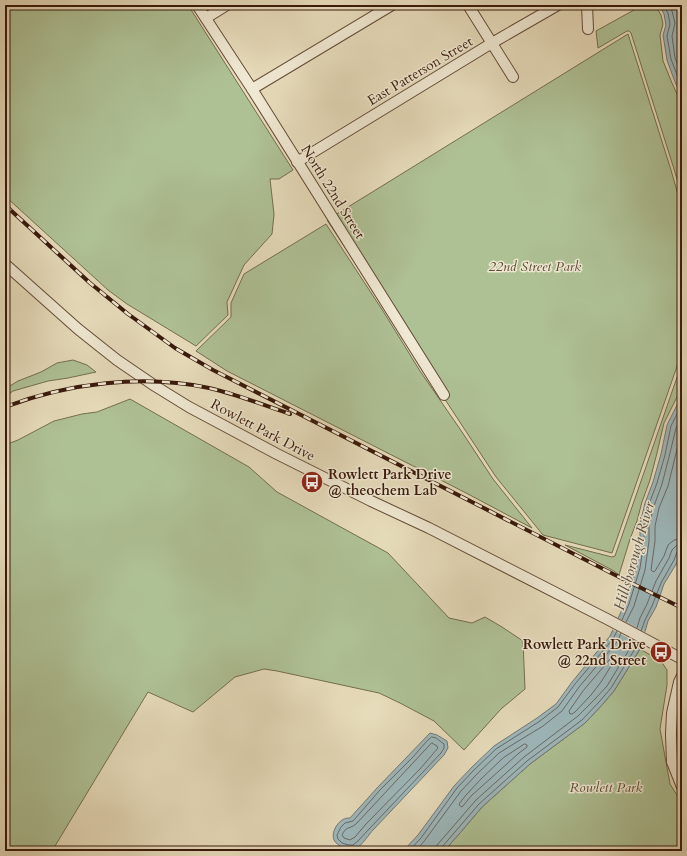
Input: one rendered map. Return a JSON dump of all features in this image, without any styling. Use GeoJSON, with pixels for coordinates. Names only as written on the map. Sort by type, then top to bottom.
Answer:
{"type":"FeatureCollection","features":[{"type":"Feature","properties":{"kind":"street","name":"North 22nd Street"},"geometry":{"type":"LineString","coordinates":[[197,5],[252,89],[444,395]]}},
{"type":"Feature","properties":{"kind":"street"},"geometry":{"type":"LineString","coordinates":[[206,18],[227,5]]}},
{"type":"Feature","properties":{"kind":"street"},"geometry":{"type":"LineString","coordinates":[[252,89],[392,5]]}},
{"type":"Feature","properties":{"kind":"street"},"geometry":{"type":"LineString","coordinates":[[468,5],[513,77]]}},
{"type":"Feature","properties":{"kind":"street","name":"East Patterson Street"},"geometry":{"type":"LineString","coordinates":[[297,162],[558,5]]}},
{"type":"Feature","properties":{"kind":"street"},"geometry":{"type":"LineString","coordinates":[[587,5],[588,30]]}},
{"type":"Feature","properties":{"kind":"street","name":"Rowlett Park Drive"},"geometry":{"type":"LineString","coordinates":[[5,264],[78,330],[117,360],[149,382],[218,423],[371,501],[429,528],[682,659]]}},
{"type":"Feature","properties":{"kind":"street"},"geometry":{"type":"LineString","coordinates":[[682,676],[679,682],[672,714],[671,734],[672,762],[680,774],[682,787]]}},
{"type":"Feature","properties":{"kind":"green space"},"geometry":{"type":"Polygon","coordinates":[[[5,5],[188,5],[293,170],[279,179],[270,179],[274,214],[272,234],[244,265],[227,302],[228,315],[196,346],[127,304],[108,290],[5,196],[5,5]]]}},
{"type":"Feature","properties":{"kind":"green space"},"geometry":{"type":"Polygon","coordinates":[[[643,5],[655,5],[661,15],[663,24],[660,35],[663,61],[682,105],[682,196],[631,33],[627,31],[598,48],[596,31],[643,5]]]}},
{"type":"Feature","properties":{"kind":"green space","name":"22nd Street Park"},"geometry":{"type":"Polygon","coordinates":[[[628,34],[682,209],[682,352],[612,553],[543,535],[496,477],[327,220],[628,34]]]}},
{"type":"Feature","properties":{"kind":"green space"},"geometry":{"type":"Polygon","coordinates":[[[326,224],[420,371],[493,479],[532,528],[227,371],[196,351],[231,317],[231,303],[244,274],[326,224]]]}},
{"type":"Feature","properties":{"kind":"green space"},"geometry":{"type":"Polygon","coordinates":[[[73,360],[87,365],[96,372],[48,381],[13,391],[5,397],[5,389],[18,381],[41,372],[57,363],[73,360]]]}},
{"type":"Feature","properties":{"kind":"green space"},"geometry":{"type":"Polygon","coordinates":[[[682,363],[682,387],[664,423],[650,480],[619,575],[565,545],[612,557],[615,556],[682,363]]]}},
{"type":"Feature","properties":{"kind":"green space"},"geometry":{"type":"Polygon","coordinates":[[[130,399],[249,467],[277,492],[388,553],[449,618],[472,623],[485,617],[523,641],[525,689],[501,709],[464,750],[434,721],[379,693],[277,671],[264,669],[235,677],[193,712],[148,692],[52,851],[5,851],[5,445],[18,440],[54,421],[97,412],[130,399]]]}},
{"type":"Feature","properties":{"kind":"green space","name":"Rowlett Park"},"geometry":{"type":"Polygon","coordinates":[[[640,649],[661,661],[667,670],[667,685],[660,729],[670,784],[682,803],[682,851],[444,851],[482,807],[530,764],[585,723],[614,691],[640,649]]]}},
{"type":"Feature","properties":{"kind":"water"},"geometry":{"type":"Polygon","coordinates":[[[659,5],[682,5],[682,97],[667,60],[663,35],[666,25],[664,14],[659,5]]]}},
{"type":"Feature","properties":{"kind":"water"},"geometry":{"type":"Polygon","coordinates":[[[682,395],[682,549],[678,561],[664,584],[656,607],[648,621],[640,649],[614,691],[585,723],[530,764],[482,807],[444,851],[403,851],[418,835],[454,786],[471,768],[494,746],[556,704],[610,636],[625,603],[637,567],[640,524],[645,503],[661,454],[667,425],[682,395]]]}},
{"type":"Feature","properties":{"kind":"water"},"geometry":{"type":"Polygon","coordinates":[[[430,733],[447,741],[448,748],[444,755],[358,847],[355,849],[343,848],[334,840],[333,837],[335,828],[341,820],[350,818],[430,733]]]}},
{"type":"Feature","properties":{"kind":"pier"},"geometry":{"type":"Polygon","coordinates":[[[616,617],[647,633],[643,646],[611,629],[616,617]]]}},
{"type":"Feature","properties":{"kind":"railway"},"geometry":{"type":"LineString","coordinates":[[5,205],[90,283],[128,314],[175,348],[213,370],[682,608]]}},
{"type":"Feature","properties":{"kind":"railway"},"geometry":{"type":"LineString","coordinates":[[5,407],[54,392],[80,387],[106,383],[158,382],[184,384],[219,390],[290,414]]}},
{"type":"Feature","properties":{"kind":"place","name":"Rowlett Park Drive @ theochem Lab"},"geometry":{"type":"Point","coordinates":[312,482]}},
{"type":"Feature","properties":{"kind":"place","name":"Rowlett Park Drive @ 22nd Street"},"geometry":{"type":"Point","coordinates":[661,652]}},
{"type":"Feature","properties":{"kind":"water label","name":"Hillsborough River"},"geometry":{"type":"Point","coordinates":[634,556]}}]}
